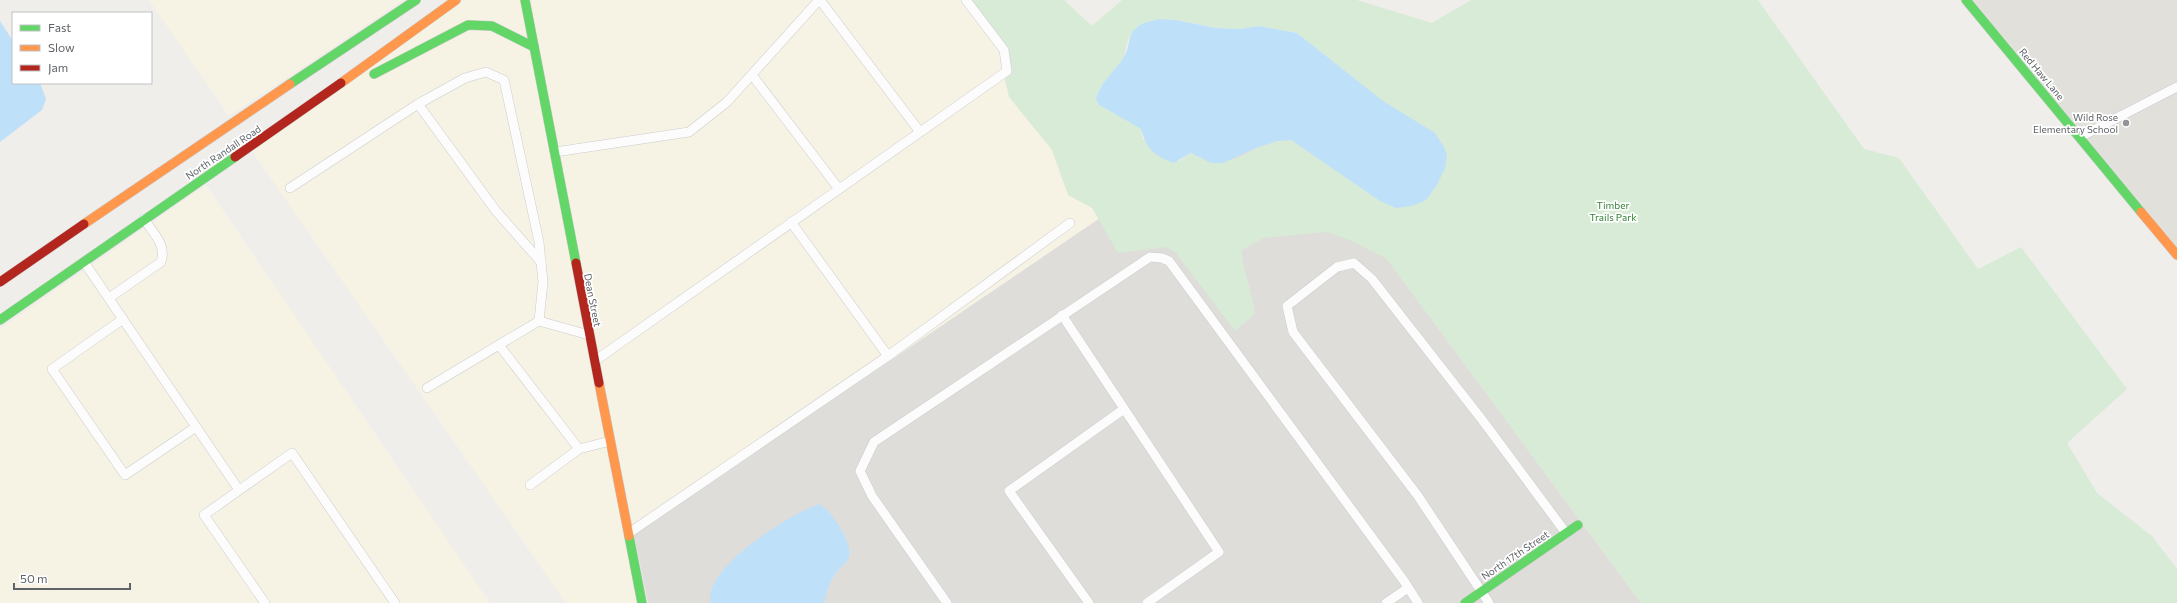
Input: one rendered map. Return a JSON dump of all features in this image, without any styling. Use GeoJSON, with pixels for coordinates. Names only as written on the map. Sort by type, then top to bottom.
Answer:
{"type":"FeatureCollection","features":[{"type":"Feature","properties":{"kind":"main road","name":"North Randall Road"},"geometry":{"type":"LineString","coordinates":[[0,282],[187,153],[416,0]]}},
{"type":"Feature","properties":{"kind":"main road","name":"North Randall Road"},"geometry":{"type":"LineString","coordinates":[[0,320],[294,117],[456,0]]}},
{"type":"Feature","properties":{"kind":"main road","name":"Dean Street"},"geometry":{"type":"LineString","coordinates":[[525,0],[553,152],[642,603]]}},
{"type":"Feature","properties":{"kind":"main road","name":"Red Haw Lane"},"geometry":{"type":"LineString","coordinates":[[1966,0],[2177,255]]}},
{"type":"Feature","properties":{"kind":"main road"},"geometry":{"type":"LineString","coordinates":[[294,117],[468,24],[492,26],[534,47]]}},
{"type":"Feature","properties":{"kind":"main road","name":"North 17th Street"},"geometry":{"type":"LineString","coordinates":[[1465,603],[1578,525]]}},
{"type":"Feature","properties":{"kind":"lane"},"geometry":{"type":"LineString","coordinates":[[553,152],[689,132],[727,102],[819,0],[920,132]]}},
{"type":"Feature","properties":{"kind":"lane"},"geometry":{"type":"LineString","coordinates":[[594,361],[1007,71],[1004,50],[966,0]]}},
{"type":"Feature","properties":{"kind":"lane"},"geometry":{"type":"LineString","coordinates":[[290,188],[418,104],[465,78],[486,72],[504,80],[539,242],[543,282],[539,321]]}},
{"type":"Feature","properties":{"kind":"lane"},"geometry":{"type":"LineString","coordinates":[[752,75],[839,189]]}},
{"type":"Feature","properties":{"kind":"lane"},"geometry":{"type":"LineString","coordinates":[[2080,137],[2177,87]]}},
{"type":"Feature","properties":{"kind":"lane"},"geometry":{"type":"LineString","coordinates":[[418,104],[496,211],[541,262]]}},
{"type":"Feature","properties":{"kind":"lane"},"geometry":{"type":"LineString","coordinates":[[109,298],[161,262],[164,254],[161,244],[144,220]]}},
{"type":"Feature","properties":{"kind":"lane"},"geometry":{"type":"LineString","coordinates":[[791,222],[888,356]]}},
{"type":"Feature","properties":{"kind":"lane"},"geometry":{"type":"LineString","coordinates":[[629,533],[888,356],[1070,223]]}},
{"type":"Feature","properties":{"kind":"lane"},"geometry":{"type":"LineString","coordinates":[[947,603],[872,496],[860,471],[874,442],[1150,257],[1162,258],[1169,261],[1418,603]]}},
{"type":"Feature","properties":{"kind":"lane"},"geometry":{"type":"LineString","coordinates":[[84,262],[239,490]]}},
{"type":"Feature","properties":{"kind":"lane"},"geometry":{"type":"LineString","coordinates":[[1489,603],[1418,496],[1293,332],[1287,306],[1337,267],[1354,263],[1372,280],[1483,421],[1566,533]]}},
{"type":"Feature","properties":{"kind":"lane"},"geometry":{"type":"LineString","coordinates":[[1062,315],[1219,552],[1147,603]]}},
{"type":"Feature","properties":{"kind":"lane"},"geometry":{"type":"LineString","coordinates":[[123,320],[52,369],[125,475],[196,427]]}},
{"type":"Feature","properties":{"kind":"lane"},"geometry":{"type":"LineString","coordinates":[[427,388],[539,321],[589,335]]}},
{"type":"Feature","properties":{"kind":"lane"},"geometry":{"type":"LineString","coordinates":[[499,346],[579,450]]}},
{"type":"Feature","properties":{"kind":"lane"},"geometry":{"type":"LineString","coordinates":[[1089,603],[1009,491],[1124,409]]}},
{"type":"Feature","properties":{"kind":"lane"},"geometry":{"type":"LineString","coordinates":[[530,484],[579,450],[610,441]]}},
{"type":"Feature","properties":{"kind":"lane"},"geometry":{"type":"LineString","coordinates":[[265,603],[204,515],[292,453],[395,603]]}},
{"type":"Feature","properties":{"kind":"lane"},"geometry":{"type":"LineString","coordinates":[[1386,603],[1408,588]]}},
{"type":"Feature","properties":{"kind":"shaded area"},"geometry":{"type":"Polygon","coordinates":[[[149,0],[404,0],[229,116],[149,0]]]}},
{"type":"Feature","properties":{"kind":"shaded area"},"geometry":{"type":"Polygon","coordinates":[[[464,0],[521,0],[640,603],[566,603],[252,151],[464,0]]]}},
{"type":"Feature","properties":{"kind":"shaded area"},"geometry":{"type":"Polygon","coordinates":[[[529,0],[1053,0],[1206,146],[634,535],[529,0]]]}},
{"type":"Feature","properties":{"kind":"shaded area","name":"Wild Rose Elementary School"},"geometry":{"type":"Polygon","coordinates":[[[1973,0],[2177,0],[2177,247],[1973,0]]]}},
{"type":"Feature","properties":{"kind":"shaded area"},"geometry":{"type":"Polygon","coordinates":[[[1284,119],[1641,603],[648,603],[634,535],[1206,146],[1284,119]]]}},
{"type":"Feature","properties":{"kind":"shaded area"},"geometry":{"type":"Polygon","coordinates":[[[206,185],[490,603],[0,603],[0,329],[206,185]]]}},
{"type":"Feature","properties":{"kind":"green space","name":"Timber Trails Park"},"geometry":{"type":"Polygon","coordinates":[[[966,0],[1064,0],[1092,26],[1122,0],[1357,0],[1432,23],[1471,0],[1758,0],[1864,149],[1899,158],[1978,269],[2021,247],[2127,389],[2067,443],[2097,493],[2152,536],[2177,569],[2177,603],[1641,603],[1387,259],[1352,241],[1327,232],[1263,238],[1242,250],[1242,258],[1255,314],[1235,331],[1176,253],[1167,247],[1118,253],[1092,208],[1068,195],[1052,150],[1009,97],[1005,80],[1007,71],[1004,50],[966,0]],[[1159,19],[1146,23],[1134,30],[1128,41],[1120,64],[1103,83],[1096,99],[1099,105],[1141,129],[1143,139],[1179,161],[1191,153],[1198,156],[1236,159],[1256,148],[1277,141],[1291,140],[1351,76],[1297,33],[1259,26],[1240,29],[1216,28],[1176,20],[1159,19]]]}},
{"type":"Feature","properties":{"kind":"water"},"geometry":{"type":"Polygon","coordinates":[[[1159,19],[1176,20],[1216,28],[1240,29],[1259,26],[1297,33],[1383,101],[1435,133],[1447,155],[1445,168],[1437,185],[1426,200],[1412,206],[1396,208],[1380,201],[1291,140],[1277,141],[1256,148],[1223,163],[1211,163],[1191,153],[1174,163],[1167,161],[1152,151],[1143,136],[1141,129],[1099,105],[1096,99],[1102,85],[1126,53],[1133,31],[1144,23],[1159,19]]]}},
{"type":"Feature","properties":{"kind":"water"},"geometry":{"type":"Polygon","coordinates":[[[0,21],[12,39],[12,84],[40,84],[46,99],[42,110],[0,142],[0,21]]]}},
{"type":"Feature","properties":{"kind":"water"},"geometry":{"type":"Polygon","coordinates":[[[820,504],[836,521],[845,536],[849,550],[849,557],[847,561],[837,571],[832,579],[824,603],[711,603],[712,589],[720,574],[734,559],[770,530],[789,518],[820,504]]]}},
{"type":"Feature","properties":{"kind":"traffic: fast"},"geometry":{"type":"LineString","coordinates":[[290,84],[416,0]]}},
{"type":"Feature","properties":{"kind":"traffic: fast"},"geometry":{"type":"LineString","coordinates":[[525,0],[576,263]]}},
{"type":"Feature","properties":{"kind":"traffic: fast"},"geometry":{"type":"LineString","coordinates":[[1966,0],[2141,212]]}},
{"type":"Feature","properties":{"kind":"traffic: fast"},"geometry":{"type":"LineString","coordinates":[[374,74],[468,25],[492,26],[534,47]]}},
{"type":"Feature","properties":{"kind":"traffic: fast"},"geometry":{"type":"LineString","coordinates":[[0,320],[235,157]]}},
{"type":"Feature","properties":{"kind":"traffic: fast"},"geometry":{"type":"LineString","coordinates":[[1465,603],[1578,525]]}},
{"type":"Feature","properties":{"kind":"traffic: fast"},"geometry":{"type":"LineString","coordinates":[[629,536],[642,603]]}},
{"type":"Feature","properties":{"kind":"traffic: slow"},"geometry":{"type":"LineString","coordinates":[[341,83],[456,0]]}},
{"type":"Feature","properties":{"kind":"traffic: slow"},"geometry":{"type":"LineString","coordinates":[[84,224],[290,84]]}},
{"type":"Feature","properties":{"kind":"traffic: slow"},"geometry":{"type":"LineString","coordinates":[[2141,212],[2177,255]]}},
{"type":"Feature","properties":{"kind":"traffic: slow"},"geometry":{"type":"LineString","coordinates":[[599,383],[629,536]]}},
{"type":"Feature","properties":{"kind":"traffic: jam"},"geometry":{"type":"LineString","coordinates":[[235,157],[341,83]]}},
{"type":"Feature","properties":{"kind":"traffic: jam"},"geometry":{"type":"LineString","coordinates":[[0,282],[84,224]]}},
{"type":"Feature","properties":{"kind":"traffic: jam"},"geometry":{"type":"LineString","coordinates":[[576,263],[599,383]]}},
{"type":"Feature","properties":{"kind":"place","name":"Wild Rose Elementary School"},"geometry":{"type":"Point","coordinates":[2126,123]}}]}
